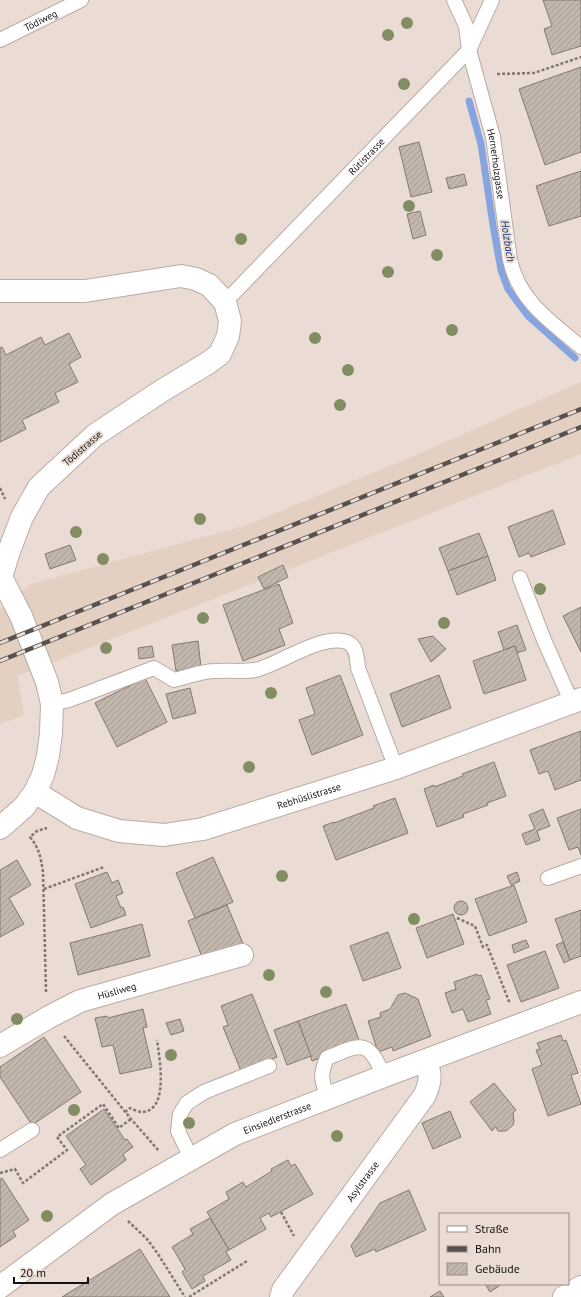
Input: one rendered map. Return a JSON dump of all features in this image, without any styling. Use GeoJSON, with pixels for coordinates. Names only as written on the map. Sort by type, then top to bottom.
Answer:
{"type":"FeatureCollection","features":[{"type":"Feature","properties":{"kind":"street","name":"Tödistrasse"},"geometry":{"type":"LineString","coordinates":[[0,290],[84,291],[181,276],[196,279],[209,285],[225,302],[230,320],[228,336],[220,354],[95,435],[39,487],[22,517],[1,577],[21,616],[47,682],[52,704],[51,733],[48,756],[43,775],[35,792],[24,807],[0,828]]}},
{"type":"Feature","properties":{"kind":"street","name":"Rebhüslistrasse"},"geometry":{"type":"LineString","coordinates":[[35,792],[77,818],[119,831],[164,835],[203,829],[396,768],[576,701]]}},
{"type":"Feature","properties":{"kind":"street","name":"Hüsliweg"},"geometry":{"type":"LineString","coordinates":[[0,1046],[49,1017],[80,1002],[242,955]]}},
{"type":"Feature","properties":{"kind":"street","name":"Einsiedlerstrasse"},"geometry":{"type":"LineString","coordinates":[[0,1287],[112,1204],[191,1158],[236,1134],[384,1076],[581,1002]]}},
{"type":"Feature","properties":{"kind":"street","name":"Asylstrasse"},"geometry":{"type":"LineString","coordinates":[[281,1297],[283,1290],[425,1095],[430,1084],[431,1075],[426,1061]]}},
{"type":"Feature","properties":{"kind":"street"},"geometry":{"type":"LineString","coordinates":[[564,1297],[581,1287]]}},
{"type":"Feature","properties":{"kind":"lane","name":"Tödiweg"},"geometry":{"type":"LineString","coordinates":[[0,40],[81,0]]}},
{"type":"Feature","properties":{"kind":"lane"},"geometry":{"type":"LineString","coordinates":[[454,0],[466,26],[468,50]]}},
{"type":"Feature","properties":{"kind":"lane","name":"Rütistrasse"},"geometry":{"type":"LineString","coordinates":[[225,302],[468,50],[492,0]]}},
{"type":"Feature","properties":{"kind":"lane","name":"Hernerholzgasse"},"geometry":{"type":"LineString","coordinates":[[468,50],[493,137],[510,260],[514,276],[526,298],[581,347]]}},
{"type":"Feature","properties":{"kind":"lane"},"geometry":{"type":"LineString","coordinates":[[520,578],[544,640],[576,701]]}},
{"type":"Feature","properties":{"kind":"lane"},"geometry":{"type":"LineString","coordinates":[[52,704],[69,700],[154,668],[174,680],[214,671],[238,672],[256,670],[291,654],[324,642],[347,642],[353,646],[357,654],[358,668],[396,768]]}},
{"type":"Feature","properties":{"kind":"lane"},"geometry":{"type":"LineString","coordinates":[[548,878],[581,866]]}},
{"type":"Feature","properties":{"kind":"lane"},"geometry":{"type":"LineString","coordinates":[[328,1098],[322,1079],[327,1058],[353,1047],[362,1046],[371,1052],[376,1058],[384,1076]]}},
{"type":"Feature","properties":{"kind":"lane"},"geometry":{"type":"LineString","coordinates":[[191,1158],[178,1132],[180,1114],[187,1103],[204,1092],[269,1066]]}},
{"type":"Feature","properties":{"kind":"lane"},"geometry":{"type":"LineString","coordinates":[[0,1150],[32,1130]]}},
{"type":"Feature","properties":{"kind":"path"},"geometry":{"type":"LineString","coordinates":[[474,71],[499,75],[534,73],[581,57]]}},
{"type":"Feature","properties":{"kind":"path"},"geometry":{"type":"LineString","coordinates":[[0,488],[7,503]]}},
{"type":"Feature","properties":{"kind":"path"},"geometry":{"type":"LineString","coordinates":[[44,872],[37,845],[30,836],[37,831],[46,829]]}},
{"type":"Feature","properties":{"kind":"path"},"geometry":{"type":"LineString","coordinates":[[44,889],[104,867]]}},
{"type":"Feature","properties":{"kind":"path"},"geometry":{"type":"LineString","coordinates":[[457,918],[475,926],[483,947],[487,945],[510,1006]]}},
{"type":"Feature","properties":{"kind":"path"},"geometry":{"type":"LineString","coordinates":[[125,1112],[130,1108],[141,1112],[145,1111],[154,1106],[158,1100],[161,1081],[157,1040]]}},
{"type":"Feature","properties":{"kind":"path"},"geometry":{"type":"LineString","coordinates":[[0,1173],[15,1169],[24,1183],[67,1150],[57,1137],[103,1104],[118,1128],[131,1119]]}},
{"type":"Feature","properties":{"kind":"path"},"geometry":{"type":"LineString","coordinates":[[112,1204],[129,1223],[147,1239],[185,1297]]}},
{"type":"Feature","properties":{"kind":"path"},"geometry":{"type":"LineString","coordinates":[[281,1212],[294,1237],[299,1240]]}},
{"type":"Feature","properties":{"kind":"path"},"geometry":{"type":"LineString","coordinates":[[188,1297],[247,1261]]}},
{"type":"Feature","properties":{"kind":"shaded area"},"geometry":{"type":"Polygon","coordinates":[[[581,382],[581,454],[18,676],[24,715],[0,724],[0,609],[31,584],[244,526],[414,456],[581,382]]]}},
{"type":"Feature","properties":{"kind":"building"},"geometry":{"type":"Polygon","coordinates":[[[543,0],[581,0],[581,46],[552,55],[544,29],[552,26],[543,0]]]}},
{"type":"Feature","properties":{"kind":"building"},"geometry":{"type":"Polygon","coordinates":[[[581,67],[581,152],[545,165],[519,89],[581,67]]]}},
{"type":"Feature","properties":{"kind":"building"},"geometry":{"type":"Polygon","coordinates":[[[419,142],[432,192],[411,197],[399,147],[419,142]]]}},
{"type":"Feature","properties":{"kind":"building"},"geometry":{"type":"Polygon","coordinates":[[[581,171],[581,216],[549,226],[536,186],[581,171]]]}},
{"type":"Feature","properties":{"kind":"building"},"geometry":{"type":"Polygon","coordinates":[[[464,174],[467,185],[449,189],[446,178],[464,174]]]}},
{"type":"Feature","properties":{"kind":"building"},"geometry":{"type":"Polygon","coordinates":[[[420,211],[426,235],[413,239],[407,214],[420,211]]]}},
{"type":"Feature","properties":{"kind":"building"},"geometry":{"type":"Polygon","coordinates":[[[69,333],[81,357],[69,364],[78,382],[55,393],[59,402],[22,420],[26,429],[0,442],[0,348],[2,347],[6,355],[41,337],[45,345],[69,333]]]}},
{"type":"Feature","properties":{"kind":"building"},"geometry":{"type":"Polygon","coordinates":[[[553,510],[565,544],[531,557],[529,553],[519,557],[508,527],[553,510]]]}},
{"type":"Feature","properties":{"kind":"building"},"geometry":{"type":"Polygon","coordinates":[[[479,533],[488,556],[448,571],[439,548],[479,533]]]}},
{"type":"Feature","properties":{"kind":"building"},"geometry":{"type":"Polygon","coordinates":[[[70,545],[76,560],[50,569],[45,554],[70,545]]]}},
{"type":"Feature","properties":{"kind":"building"},"geometry":{"type":"Polygon","coordinates":[[[488,556],[496,580],[457,595],[448,571],[488,556]]]}},
{"type":"Feature","properties":{"kind":"building"},"geometry":{"type":"Polygon","coordinates":[[[283,565],[288,577],[264,589],[258,577],[283,565]]]}},
{"type":"Feature","properties":{"kind":"building"},"geometry":{"type":"Polygon","coordinates":[[[279,584],[293,623],[279,629],[285,645],[243,661],[223,605],[279,584]]]}},
{"type":"Feature","properties":{"kind":"building"},"geometry":{"type":"Polygon","coordinates":[[[581,607],[581,652],[563,616],[581,607]]]}},
{"type":"Feature","properties":{"kind":"building"},"geometry":{"type":"Polygon","coordinates":[[[517,625],[526,650],[517,653],[515,646],[504,650],[498,632],[517,625]]]}},
{"type":"Feature","properties":{"kind":"building"},"geometry":{"type":"Polygon","coordinates":[[[433,636],[446,649],[431,662],[418,639],[433,636]]]}},
{"type":"Feature","properties":{"kind":"building"},"geometry":{"type":"Polygon","coordinates":[[[198,641],[201,667],[176,671],[172,645],[198,641]]]}},
{"type":"Feature","properties":{"kind":"building"},"geometry":{"type":"Polygon","coordinates":[[[152,646],[154,657],[139,659],[138,648],[152,646]]]}},
{"type":"Feature","properties":{"kind":"building"},"geometry":{"type":"Polygon","coordinates":[[[515,646],[526,680],[484,694],[473,661],[515,646]]]}},
{"type":"Feature","properties":{"kind":"building"},"geometry":{"type":"Polygon","coordinates":[[[340,675],[363,735],[312,755],[299,720],[315,714],[306,688],[340,675]]]}},
{"type":"Feature","properties":{"kind":"building"},"geometry":{"type":"Polygon","coordinates":[[[439,675],[451,708],[402,727],[390,694],[439,675]]]}},
{"type":"Feature","properties":{"kind":"building"},"geometry":{"type":"Polygon","coordinates":[[[145,678],[167,722],[117,747],[95,703],[145,678]]]}},
{"type":"Feature","properties":{"kind":"building"},"geometry":{"type":"Polygon","coordinates":[[[190,688],[196,713],[173,719],[166,694],[190,688]]]}},
{"type":"Feature","properties":{"kind":"building"},"geometry":{"type":"Polygon","coordinates":[[[581,731],[581,780],[555,790],[548,771],[539,774],[530,750],[581,731]]]}},
{"type":"Feature","properties":{"kind":"building"},"geometry":{"type":"Polygon","coordinates":[[[494,762],[506,796],[487,803],[488,805],[463,814],[464,817],[437,827],[424,789],[434,785],[434,787],[463,776],[462,774],[494,762]]]}},
{"type":"Feature","properties":{"kind":"building"},"geometry":{"type":"Polygon","coordinates":[[[395,798],[408,833],[336,860],[323,826],[374,808],[373,806],[395,798]]]}},
{"type":"Feature","properties":{"kind":"building"},"geometry":{"type":"Polygon","coordinates":[[[543,809],[550,826],[537,831],[540,840],[526,845],[522,834],[535,829],[529,815],[543,809]]]}},
{"type":"Feature","properties":{"kind":"building"},"geometry":{"type":"Polygon","coordinates":[[[581,809],[581,855],[578,847],[569,850],[557,818],[581,809]]]}},
{"type":"Feature","properties":{"kind":"building"},"geometry":{"type":"Polygon","coordinates":[[[213,857],[233,902],[195,918],[176,873],[213,857]]]}},
{"type":"Feature","properties":{"kind":"building"},"geometry":{"type":"Polygon","coordinates":[[[17,860],[31,885],[9,898],[24,924],[0,937],[0,870],[17,860]]]}},
{"type":"Feature","properties":{"kind":"building"},"geometry":{"type":"Polygon","coordinates":[[[107,872],[112,883],[118,880],[123,893],[116,896],[126,915],[91,928],[75,884],[107,872]]]}},
{"type":"Feature","properties":{"kind":"building"},"geometry":{"type":"Polygon","coordinates":[[[517,872],[520,881],[511,885],[507,876],[517,872]]]}},
{"type":"Feature","properties":{"kind":"building"},"geometry":{"type":"Polygon","coordinates":[[[514,885],[527,922],[489,936],[475,899],[514,885]]]}},
{"type":"Feature","properties":{"kind":"building"},"geometry":{"type":"Polygon","coordinates":[[[461,901],[466,903],[468,908],[466,913],[461,915],[456,913],[454,908],[456,903],[461,901]]]}},
{"type":"Feature","properties":{"kind":"building"},"geometry":{"type":"Polygon","coordinates":[[[227,905],[244,946],[204,962],[188,921],[227,905]]]}},
{"type":"Feature","properties":{"kind":"building"},"geometry":{"type":"Polygon","coordinates":[[[581,910],[581,956],[570,960],[555,919],[581,910]]]}},
{"type":"Feature","properties":{"kind":"building"},"geometry":{"type":"Polygon","coordinates":[[[453,914],[464,944],[427,958],[416,928],[453,914]]]}},
{"type":"Feature","properties":{"kind":"building"},"geometry":{"type":"Polygon","coordinates":[[[142,924],[150,956],[78,975],[70,943],[142,924]]]}},
{"type":"Feature","properties":{"kind":"building"},"geometry":{"type":"Polygon","coordinates":[[[388,932],[401,968],[363,981],[350,946],[388,932]]]}},
{"type":"Feature","properties":{"kind":"building"},"geometry":{"type":"Polygon","coordinates":[[[526,940],[529,947],[514,953],[512,945],[526,940]]]}},
{"type":"Feature","properties":{"kind":"building"},"geometry":{"type":"Polygon","coordinates":[[[563,942],[570,960],[564,963],[556,945],[563,942]]]}},
{"type":"Feature","properties":{"kind":"building"},"geometry":{"type":"Polygon","coordinates":[[[545,951],[559,988],[521,1002],[507,965],[545,951]]]}},
{"type":"Feature","properties":{"kind":"building"},"geometry":{"type":"Polygon","coordinates":[[[477,974],[478,976],[481,975],[490,999],[486,1000],[491,1014],[468,1022],[463,1009],[452,1013],[445,993],[456,989],[454,982],[477,974]]]}},
{"type":"Feature","properties":{"kind":"building"},"geometry":{"type":"Polygon","coordinates":[[[405,993],[418,999],[431,1036],[393,1051],[392,1047],[378,1052],[368,1021],[381,1017],[380,1013],[390,1009],[398,995],[405,993]]]}},
{"type":"Feature","properties":{"kind":"building"},"geometry":{"type":"Polygon","coordinates":[[[252,994],[277,1057],[241,1071],[223,1027],[228,1025],[221,1006],[252,994]]]}},
{"type":"Feature","properties":{"kind":"building"},"geometry":{"type":"Polygon","coordinates":[[[346,1004],[360,1043],[312,1061],[298,1021],[346,1004]]]}},
{"type":"Feature","properties":{"kind":"building"},"geometry":{"type":"Polygon","coordinates":[[[143,1009],[147,1027],[143,1028],[152,1067],[120,1074],[113,1045],[102,1047],[95,1018],[107,1016],[108,1018],[143,1009]]]}},
{"type":"Feature","properties":{"kind":"building"},"geometry":{"type":"Polygon","coordinates":[[[180,1019],[184,1031],[171,1035],[166,1023],[180,1019]]]}},
{"type":"Feature","properties":{"kind":"building"},"geometry":{"type":"Polygon","coordinates":[[[298,1021],[311,1056],[287,1065],[274,1030],[298,1021]]]}},
{"type":"Feature","properties":{"kind":"building"},"geometry":{"type":"Polygon","coordinates":[[[561,1035],[563,1041],[566,1040],[578,1073],[571,1075],[581,1104],[548,1116],[532,1069],[542,1065],[536,1050],[540,1049],[537,1043],[561,1035]]]}},
{"type":"Feature","properties":{"kind":"building"},"geometry":{"type":"Polygon","coordinates":[[[44,1037],[81,1092],[32,1125],[0,1077],[0,1067],[44,1037]]]}},
{"type":"Feature","properties":{"kind":"building"},"geometry":{"type":"Polygon","coordinates":[[[494,1083],[516,1110],[513,1113],[513,1125],[506,1131],[498,1131],[496,1127],[492,1131],[470,1102],[494,1083]]]}},
{"type":"Feature","properties":{"kind":"building"},"geometry":{"type":"Polygon","coordinates":[[[104,1109],[125,1140],[127,1139],[133,1147],[123,1154],[126,1160],[91,1185],[80,1169],[86,1165],[66,1136],[104,1109]]]}},
{"type":"Feature","properties":{"kind":"building"},"geometry":{"type":"Polygon","coordinates":[[[450,1111],[461,1137],[433,1149],[422,1123],[450,1111]]]}},
{"type":"Feature","properties":{"kind":"building"},"geometry":{"type":"Polygon","coordinates":[[[288,1160],[291,1166],[295,1164],[313,1194],[271,1217],[269,1213],[260,1218],[266,1229],[229,1250],[207,1212],[229,1199],[226,1192],[243,1182],[246,1187],[272,1171],[271,1169],[288,1160]]]}},
{"type":"Feature","properties":{"kind":"building"},"geometry":{"type":"Polygon","coordinates":[[[2,1178],[29,1220],[13,1231],[16,1236],[0,1247],[0,1179],[2,1178]]]}},
{"type":"Feature","properties":{"kind":"building"},"geometry":{"type":"Polygon","coordinates":[[[409,1190],[426,1230],[376,1252],[375,1249],[356,1257],[351,1246],[380,1203],[409,1190]]]}},
{"type":"Feature","properties":{"kind":"building"},"geometry":{"type":"Polygon","coordinates":[[[210,1218],[229,1250],[226,1252],[231,1260],[203,1276],[205,1281],[192,1289],[182,1272],[185,1269],[172,1247],[193,1234],[190,1229],[210,1218]]]}},
{"type":"Feature","properties":{"kind":"building"},"geometry":{"type":"Polygon","coordinates":[[[140,1249],[170,1297],[62,1297],[140,1249]]]}},
{"type":"Feature","properties":{"kind":"building"},"geometry":{"type":"Polygon","coordinates":[[[486,1285],[500,1285],[490,1292],[486,1285]]]}},
{"type":"Feature","properties":{"kind":"building"},"geometry":{"type":"Polygon","coordinates":[[[440,1291],[444,1297],[430,1297],[440,1291]]]}},
{"type":"Feature","properties":{"kind":"waterway","name":"Holzbach"},"geometry":{"type":"LineString","coordinates":[[469,101],[481,144],[501,270],[508,289],[528,316],[575,358]]}},
{"type":"Feature","properties":{"kind":"railway"},"geometry":{"type":"LineString","coordinates":[[0,643],[581,409]]}},
{"type":"Feature","properties":{"kind":"railway"},"geometry":{"type":"LineString","coordinates":[[0,661],[581,427]]}}]}
